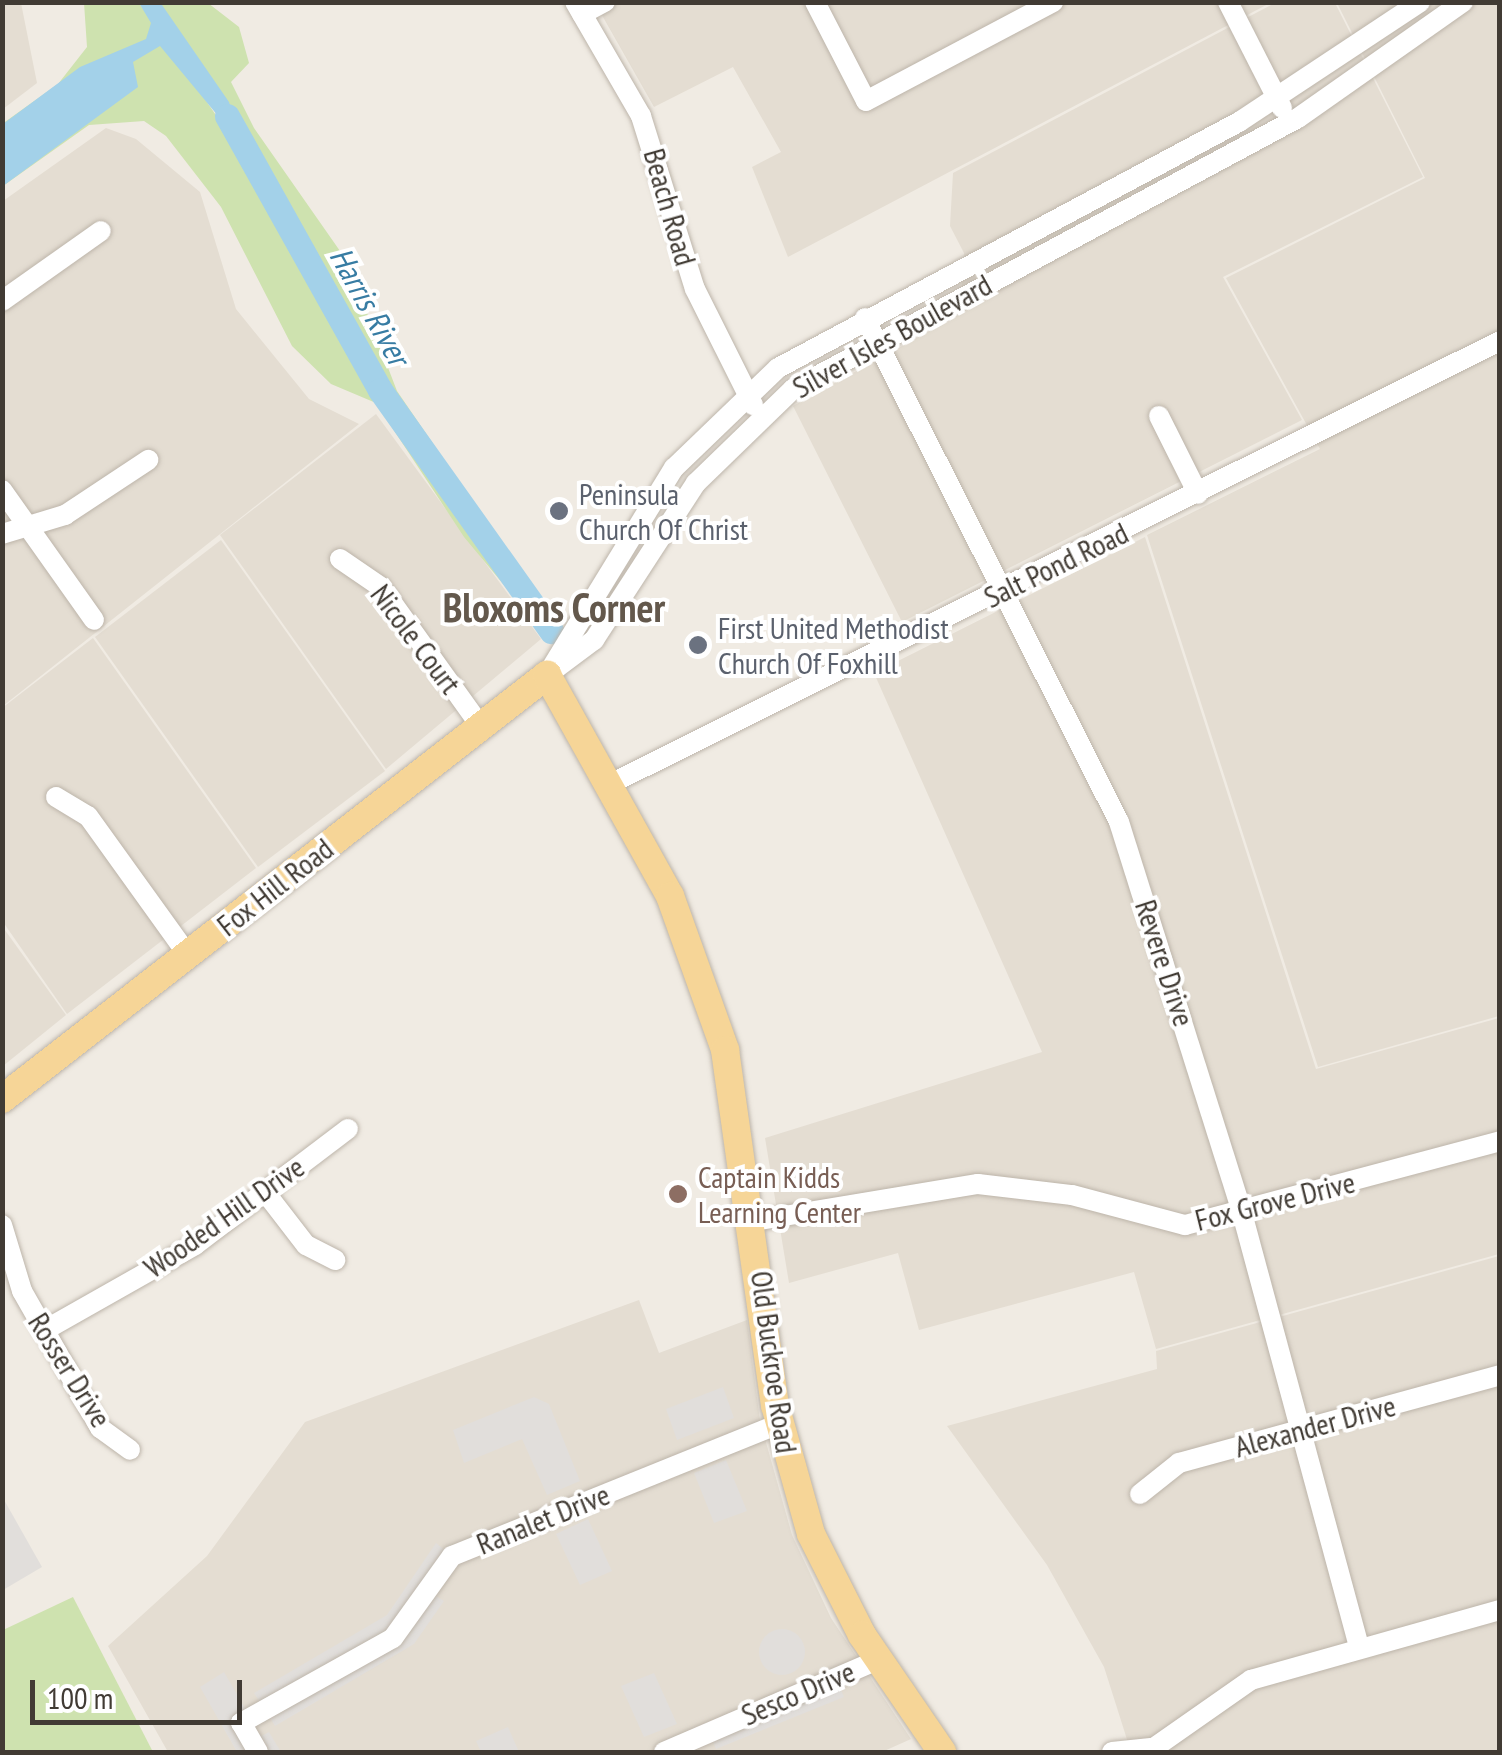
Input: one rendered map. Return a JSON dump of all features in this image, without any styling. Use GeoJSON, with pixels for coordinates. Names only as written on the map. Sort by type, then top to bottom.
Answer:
{"type":"FeatureCollection","features":[{"type":"Feature","properties":{"kind":"main road","name":"Fox Hill Road"},"geometry":{"type":"LineString","coordinates":[[2,1099],[548,675]]}},
{"type":"Feature","properties":{"kind":"main road","name":"Old Buckroe Road"},"geometry":{"type":"LineString","coordinates":[[548,675],[610,784],[700,970],[738,1102],[779,1424],[811,1534],[878,1660],[942,1752]]}},
{"type":"Feature","properties":{"kind":"street"},"geometry":{"type":"LineString","coordinates":[[579,8],[605,2]]}},
{"type":"Feature","properties":{"kind":"street"},"geometry":{"type":"LineString","coordinates":[[815,2],[866,102],[1052,2]]}},
{"type":"Feature","properties":{"kind":"street"},"geometry":{"type":"LineString","coordinates":[[1228,2],[1290,123]]}},
{"type":"Feature","properties":{"kind":"street","name":"Silver Isles Boulevard"},"geometry":{"type":"LineString","coordinates":[[548,675],[674,468],[747,393],[865,318],[1278,99],[1420,2]]}},
{"type":"Feature","properties":{"kind":"street","name":"Silver Isles Boulevard"},"geometry":{"type":"LineString","coordinates":[[548,675],[594,640],[696,483],[759,416],[876,340],[1290,123],[1463,2]]}},
{"type":"Feature","properties":{"kind":"street","name":"Beach Road"},"geometry":{"type":"LineString","coordinates":[[579,8],[641,116],[695,290],[759,416]]}},
{"type":"Feature","properties":{"kind":"street"},"geometry":{"type":"LineString","coordinates":[[2,300],[101,232]]}},
{"type":"Feature","properties":{"kind":"street","name":"Revere Drive"},"geometry":{"type":"LineString","coordinates":[[865,318],[1119,822],[1242,1213],[1359,1648]]}},
{"type":"Feature","properties":{"kind":"street","name":"Salt Pond Road"},"geometry":{"type":"LineString","coordinates":[[610,784],[1005,592],[1500,341]]}},
{"type":"Feature","properties":{"kind":"street"},"geometry":{"type":"LineString","coordinates":[[1159,416],[1198,494]]}},
{"type":"Feature","properties":{"kind":"street"},"geometry":{"type":"LineString","coordinates":[[2,534],[65,514],[148,460]]}},
{"type":"Feature","properties":{"kind":"street"},"geometry":{"type":"LineString","coordinates":[[2,490],[94,620]]}},
{"type":"Feature","properties":{"kind":"street","name":"Nicole Court"},"geometry":{"type":"LineString","coordinates":[[340,560],[381,587],[482,728]]}},
{"type":"Feature","properties":{"kind":"street"},"geometry":{"type":"LineString","coordinates":[[56,797],[88,816],[188,954]]}},
{"type":"Feature","properties":{"kind":"street","name":"Wooded Hill Drive"},"geometry":{"type":"LineString","coordinates":[[45,1330],[195,1244],[348,1129]]}},
{"type":"Feature","properties":{"kind":"street","name":"Fox Grove Drive"},"geometry":{"type":"LineString","coordinates":[[754,1221],[978,1184],[1072,1195],[1170,1225],[1242,1213],[1500,1141]]}},
{"type":"Feature","properties":{"kind":"street"},"geometry":{"type":"LineString","coordinates":[[265,1192],[306,1245],[335,1260]]}},
{"type":"Feature","properties":{"kind":"street","name":"Rosser Drive"},"geometry":{"type":"LineString","coordinates":[[2,1225],[45,1330],[100,1428],[130,1450]]}},
{"type":"Feature","properties":{"kind":"street","name":"Alexander Drive"},"geometry":{"type":"LineString","coordinates":[[1140,1494],[1179,1463],[1500,1376]]}},
{"type":"Feature","properties":{"kind":"street","name":"Ranalet Drive"},"geometry":{"type":"LineString","coordinates":[[258,1752],[241,1723],[392,1638],[452,1556],[779,1424]]}},
{"type":"Feature","properties":{"kind":"street"},"geometry":{"type":"LineString","coordinates":[[1112,1752],[1150,1750],[1251,1680],[1500,1610]]}},
{"type":"Feature","properties":{"kind":"street","name":"Sesco Drive"},"geometry":{"type":"LineString","coordinates":[[664,1752],[878,1660]]}},
{"type":"Feature","properties":{"kind":"shaded area"},"geometry":{"type":"Polygon","coordinates":[[[3,2],[21,3],[37,83],[3,109],[3,2]]]}},
{"type":"Feature","properties":{"kind":"shaded area"},"geometry":{"type":"Polygon","coordinates":[[[595,3],[1270,3],[788,257],[752,167],[781,152],[733,67],[654,107],[595,3]]]}},
{"type":"Feature","properties":{"kind":"shaded area"},"geometry":{"type":"Polygon","coordinates":[[[1275,3],[1335,3],[1423,177],[1223,277],[1302,420],[902,622],[793,406],[960,314],[964,253],[950,226],[953,173],[1275,3]]]}},
{"type":"Feature","properties":{"kind":"shaded area"},"geometry":{"type":"Polygon","coordinates":[[[1337,3],[1499,3],[1499,1016],[1318,1067],[1147,535],[1320,449],[1226,278],[1425,178],[1337,3]]]}},
{"type":"Feature","properties":{"kind":"shaded area"},"geometry":{"type":"Polygon","coordinates":[[[106,128],[136,139],[200,192],[236,309],[309,399],[359,424],[3,706],[3,201],[106,128]]]}},
{"type":"Feature","properties":{"kind":"shaded area"},"geometry":{"type":"Polygon","coordinates":[[[376,414],[541,639],[386,769],[220,535],[376,414]]]}},
{"type":"Feature","properties":{"kind":"shaded area"},"geometry":{"type":"Polygon","coordinates":[[[1145,537],[1316,1069],[1499,1018],[1499,1254],[1156,1349],[1134,1272],[919,1330],[898,1253],[789,1283],[765,1138],[1042,1052],[874,673],[1145,537]]]}},
{"type":"Feature","properties":{"kind":"shaded area"},"geometry":{"type":"Polygon","coordinates":[[[221,540],[385,771],[258,867],[95,637],[221,540]]]}},
{"type":"Feature","properties":{"kind":"shaded area"},"geometry":{"type":"Polygon","coordinates":[[[93,638],[256,868],[67,1014],[3,922],[2,708],[93,638]]]}},
{"type":"Feature","properties":{"kind":"shaded area"},"geometry":{"type":"Polygon","coordinates":[[[2,926],[66,1015],[3,1066],[2,1066],[2,926]]]}},
{"type":"Feature","properties":{"kind":"shaded area"},"geometry":{"type":"Polygon","coordinates":[[[1499,1256],[1499,1752],[1131,1752],[1104,1667],[1047,1565],[947,1426],[1157,1369],[1156,1351],[1499,1256]]]}},
{"type":"Feature","properties":{"kind":"shaded area"},"geometry":{"type":"Polygon","coordinates":[[[639,1300],[659,1353],[747,1320],[760,1421],[792,1535],[831,1618],[911,1739],[882,1752],[168,1752],[108,1646],[207,1556],[305,1422],[639,1300]]]}},
{"type":"Feature","properties":{"kind":"shaded area"},"geometry":{"type":"Polygon","coordinates":[[[723,1387],[734,1418],[677,1440],[666,1409],[723,1387]]]}},
{"type":"Feature","properties":{"kind":"shaded area"},"geometry":{"type":"Polygon","coordinates":[[[534,1397],[549,1404],[580,1481],[547,1495],[522,1439],[464,1463],[453,1430],[534,1397]]]}},
{"type":"Feature","properties":{"kind":"shaded area"},"geometry":{"type":"Polygon","coordinates":[[[726,1460],[747,1511],[714,1523],[694,1473],[726,1460]]]}},
{"type":"Feature","properties":{"kind":"shaded area"},"geometry":{"type":"Polygon","coordinates":[[[3,1498],[42,1567],[2,1590],[3,1498]]]}},
{"type":"Feature","properties":{"kind":"shaded area"},"geometry":{"type":"Polygon","coordinates":[[[588,1519],[612,1571],[580,1585],[556,1534],[588,1519]]]}},
{"type":"Feature","properties":{"kind":"shaded area"},"geometry":{"type":"Polygon","coordinates":[[[436,1543],[452,1556],[426,1590],[444,1601],[414,1644],[275,1726],[254,1693],[387,1615],[436,1543]]]}},
{"type":"Feature","properties":{"kind":"shaded area"},"geometry":{"type":"Polygon","coordinates":[[[782,1629],[799,1635],[805,1652],[799,1669],[782,1675],[765,1669],[759,1652],[765,1635],[782,1629]]]}},
{"type":"Feature","properties":{"kind":"shaded area"},"geometry":{"type":"Polygon","coordinates":[[[224,1672],[250,1717],[252,1741],[269,1732],[281,1752],[237,1752],[200,1687],[224,1672]]]}},
{"type":"Feature","properties":{"kind":"shaded area"},"geometry":{"type":"Polygon","coordinates":[[[654,1673],[677,1724],[644,1737],[621,1686],[654,1673]]]}},
{"type":"Feature","properties":{"kind":"shaded area"},"geometry":{"type":"Polygon","coordinates":[[[836,1678],[844,1697],[716,1749],[708,1731],[836,1678]]]}},
{"type":"Feature","properties":{"kind":"shaded area"},"geometry":{"type":"Polygon","coordinates":[[[508,1727],[519,1752],[481,1752],[476,1741],[508,1727]]]}},
{"type":"Feature","properties":{"kind":"green space"},"geometry":{"type":"Polygon","coordinates":[[[84,3],[139,3],[235,143],[244,131],[160,3],[208,3],[239,27],[249,63],[231,82],[254,128],[347,261],[397,391],[552,618],[544,633],[464,537],[376,403],[331,384],[292,346],[221,207],[166,136],[144,121],[89,125],[3,186],[2,124],[58,84],[87,47],[84,3]]]}},
{"type":"Feature","properties":{"kind":"green space"},"geometry":{"type":"Polygon","coordinates":[[[73,1597],[153,1752],[3,1752],[3,1630],[73,1597]]]}},
{"type":"Feature","properties":{"kind":"water"},"geometry":{"type":"Polygon","coordinates":[[[160,2],[229,102],[243,146],[160,46],[133,62],[138,87],[3,186],[3,124],[80,67],[146,39],[151,23],[139,3],[160,2]]]}},
{"type":"Feature","properties":{"kind":"waterway","name":"Harris River"},"geometry":{"type":"LineString","coordinates":[[227,116],[380,390],[551,631]]}},
{"type":"Feature","properties":{"kind":"place","name":"Peninsula Church Of Christ"},"geometry":{"type":"Point","coordinates":[559,511]}},
{"type":"Feature","properties":{"kind":"place","name":"First United Methodist Church Of Foxhill"},"geometry":{"type":"Point","coordinates":[698,645]}},
{"type":"Feature","properties":{"kind":"place","name":"Captain Kidds Learning Center"},"geometry":{"type":"Point","coordinates":[678,1194]}},
{"type":"Feature","properties":{"kind":"district","name":"Bloxoms Corner"},"geometry":{"type":"Point","coordinates":[554,607]}}]}
